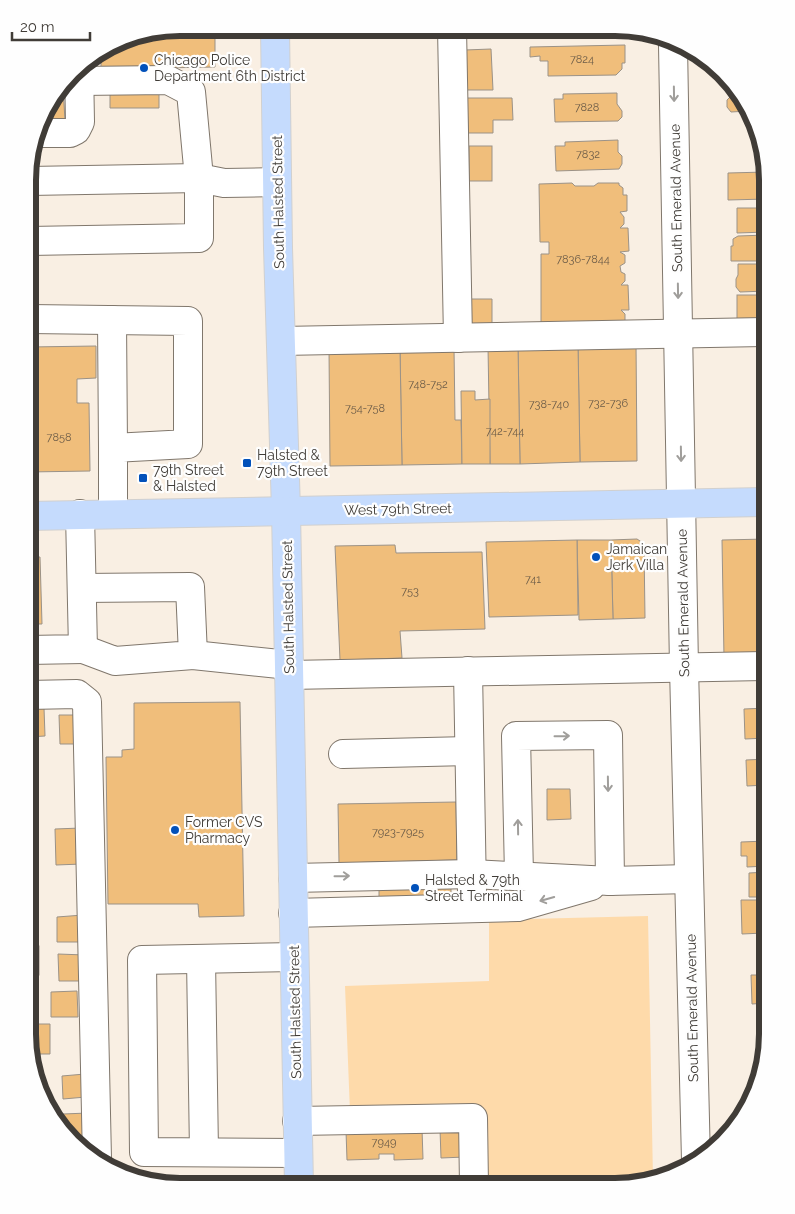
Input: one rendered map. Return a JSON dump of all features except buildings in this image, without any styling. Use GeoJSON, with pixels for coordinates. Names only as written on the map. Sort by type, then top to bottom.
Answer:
{"type":"FeatureCollection","features":[{"type":"Feature","properties":{"kind":"main road","name":"South Halsted Street"},"geometry":{"type":"LineString","coordinates":[[275,36],[299,1178]]}},
{"type":"Feature","properties":{"kind":"main road","name":"West 79th Street"},"geometry":{"type":"LineString","coordinates":[[36,516],[759,502]]}},
{"type":"Feature","properties":{"kind":"street"},"geometry":{"type":"LineString","coordinates":[[452,36],[458,338]]}},
{"type":"Feature","properties":{"kind":"street","name":"South Emerald Avenue"},"geometry":{"type":"LineString","coordinates":[[673,49],[684,667],[696,1152]]}},
{"type":"Feature","properties":{"kind":"street"},"geometry":{"type":"LineString","coordinates":[[36,241],[199,238],[198,178],[191,92],[168,80],[83,74]]}},
{"type":"Feature","properties":{"kind":"street"},"geometry":{"type":"LineString","coordinates":[[44,133],[70,133],[76,130],[80,122],[79,78]]}},
{"type":"Feature","properties":{"kind":"street"},"geometry":{"type":"LineString","coordinates":[[36,181],[198,178],[224,183],[277,182]]}},
{"type":"Feature","properties":{"kind":"street"},"geometry":{"type":"LineString","coordinates":[[36,319],[188,321],[188,444],[113,448]]}},
{"type":"Feature","properties":{"kind":"street"},"geometry":{"type":"LineString","coordinates":[[112,320],[114,514]]}},
{"type":"Feature","properties":{"kind":"street"},"geometry":{"type":"LineString","coordinates":[[281,341],[759,332]]}},
{"type":"Feature","properties":{"kind":"street"},"geometry":{"type":"LineString","coordinates":[[80,514],[83,649]]}},
{"type":"Feature","properties":{"kind":"street"},"geometry":{"type":"LineString","coordinates":[[82,588],[190,587],[193,655]]}},
{"type":"Feature","properties":{"kind":"street"},"geometry":{"type":"LineString","coordinates":[[36,650],[83,649],[115,661],[193,655],[289,670],[468,671],[758,666]]}},
{"type":"Feature","properties":{"kind":"street"},"geometry":{"type":"LineString","coordinates":[[468,671],[472,908]]}},
{"type":"Feature","properties":{"kind":"street"},"geometry":{"type":"LineString","coordinates":[[36,695],[77,694],[87,702],[97,1151]]}},
{"type":"Feature","properties":{"kind":"street"},"geometry":{"type":"LineString","coordinates":[[519,875],[516,736],[608,735],[610,880]]}},
{"type":"Feature","properties":{"kind":"street"},"geometry":{"type":"LineString","coordinates":[[343,754],[469,750]]}},
{"type":"Feature","properties":{"kind":"street"},"geometry":{"type":"LineString","coordinates":[[293,878],[472,874],[610,880],[689,879]]}},
{"type":"Feature","properties":{"kind":"street"},"geometry":{"type":"LineString","coordinates":[[293,913],[518,907],[610,880]]}},
{"type":"Feature","properties":{"kind":"street"},"geometry":{"type":"LineString","coordinates":[[294,957],[142,960],[143,1104],[144,1152],[298,1153]]}},
{"type":"Feature","properties":{"kind":"street"},"geometry":{"type":"LineString","coordinates":[[201,959],[204,1152]]}},
{"type":"Feature","properties":{"kind":"street"},"geometry":{"type":"LineString","coordinates":[[298,1121],[473,1118],[474,1178]]}},
{"type":"Feature","properties":{"kind":"shaded area"},"geometry":{"type":"Polygon","coordinates":[[[648,916],[653,1173],[633,1177],[614,1178],[485,1178],[481,1110],[350,1112],[345,986],[489,981],[489,920],[648,916]]]}},
{"type":"Feature","properties":{"kind":"place","name":"Chicago Police Department 6th District"},"geometry":{"type":"Point","coordinates":[144,68]}},
{"type":"Feature","properties":{"kind":"place","name":"Halsted & 79th Street"},"geometry":{"type":"Point","coordinates":[247,463]}},
{"type":"Feature","properties":{"kind":"place","name":"79th Street & Halsted"},"geometry":{"type":"Point","coordinates":[143,478]}},
{"type":"Feature","properties":{"kind":"place","name":"Jamaican Jerk Villa"},"geometry":{"type":"Point","coordinates":[596,557]}},
{"type":"Feature","properties":{"kind":"place","name":"Former CVS Pharmacy"},"geometry":{"type":"Point","coordinates":[175,830]}},
{"type":"Feature","properties":{"kind":"place","name":"Halsted & 79th Street Terminal"},"geometry":{"type":"Point","coordinates":[415,888]}}]}
